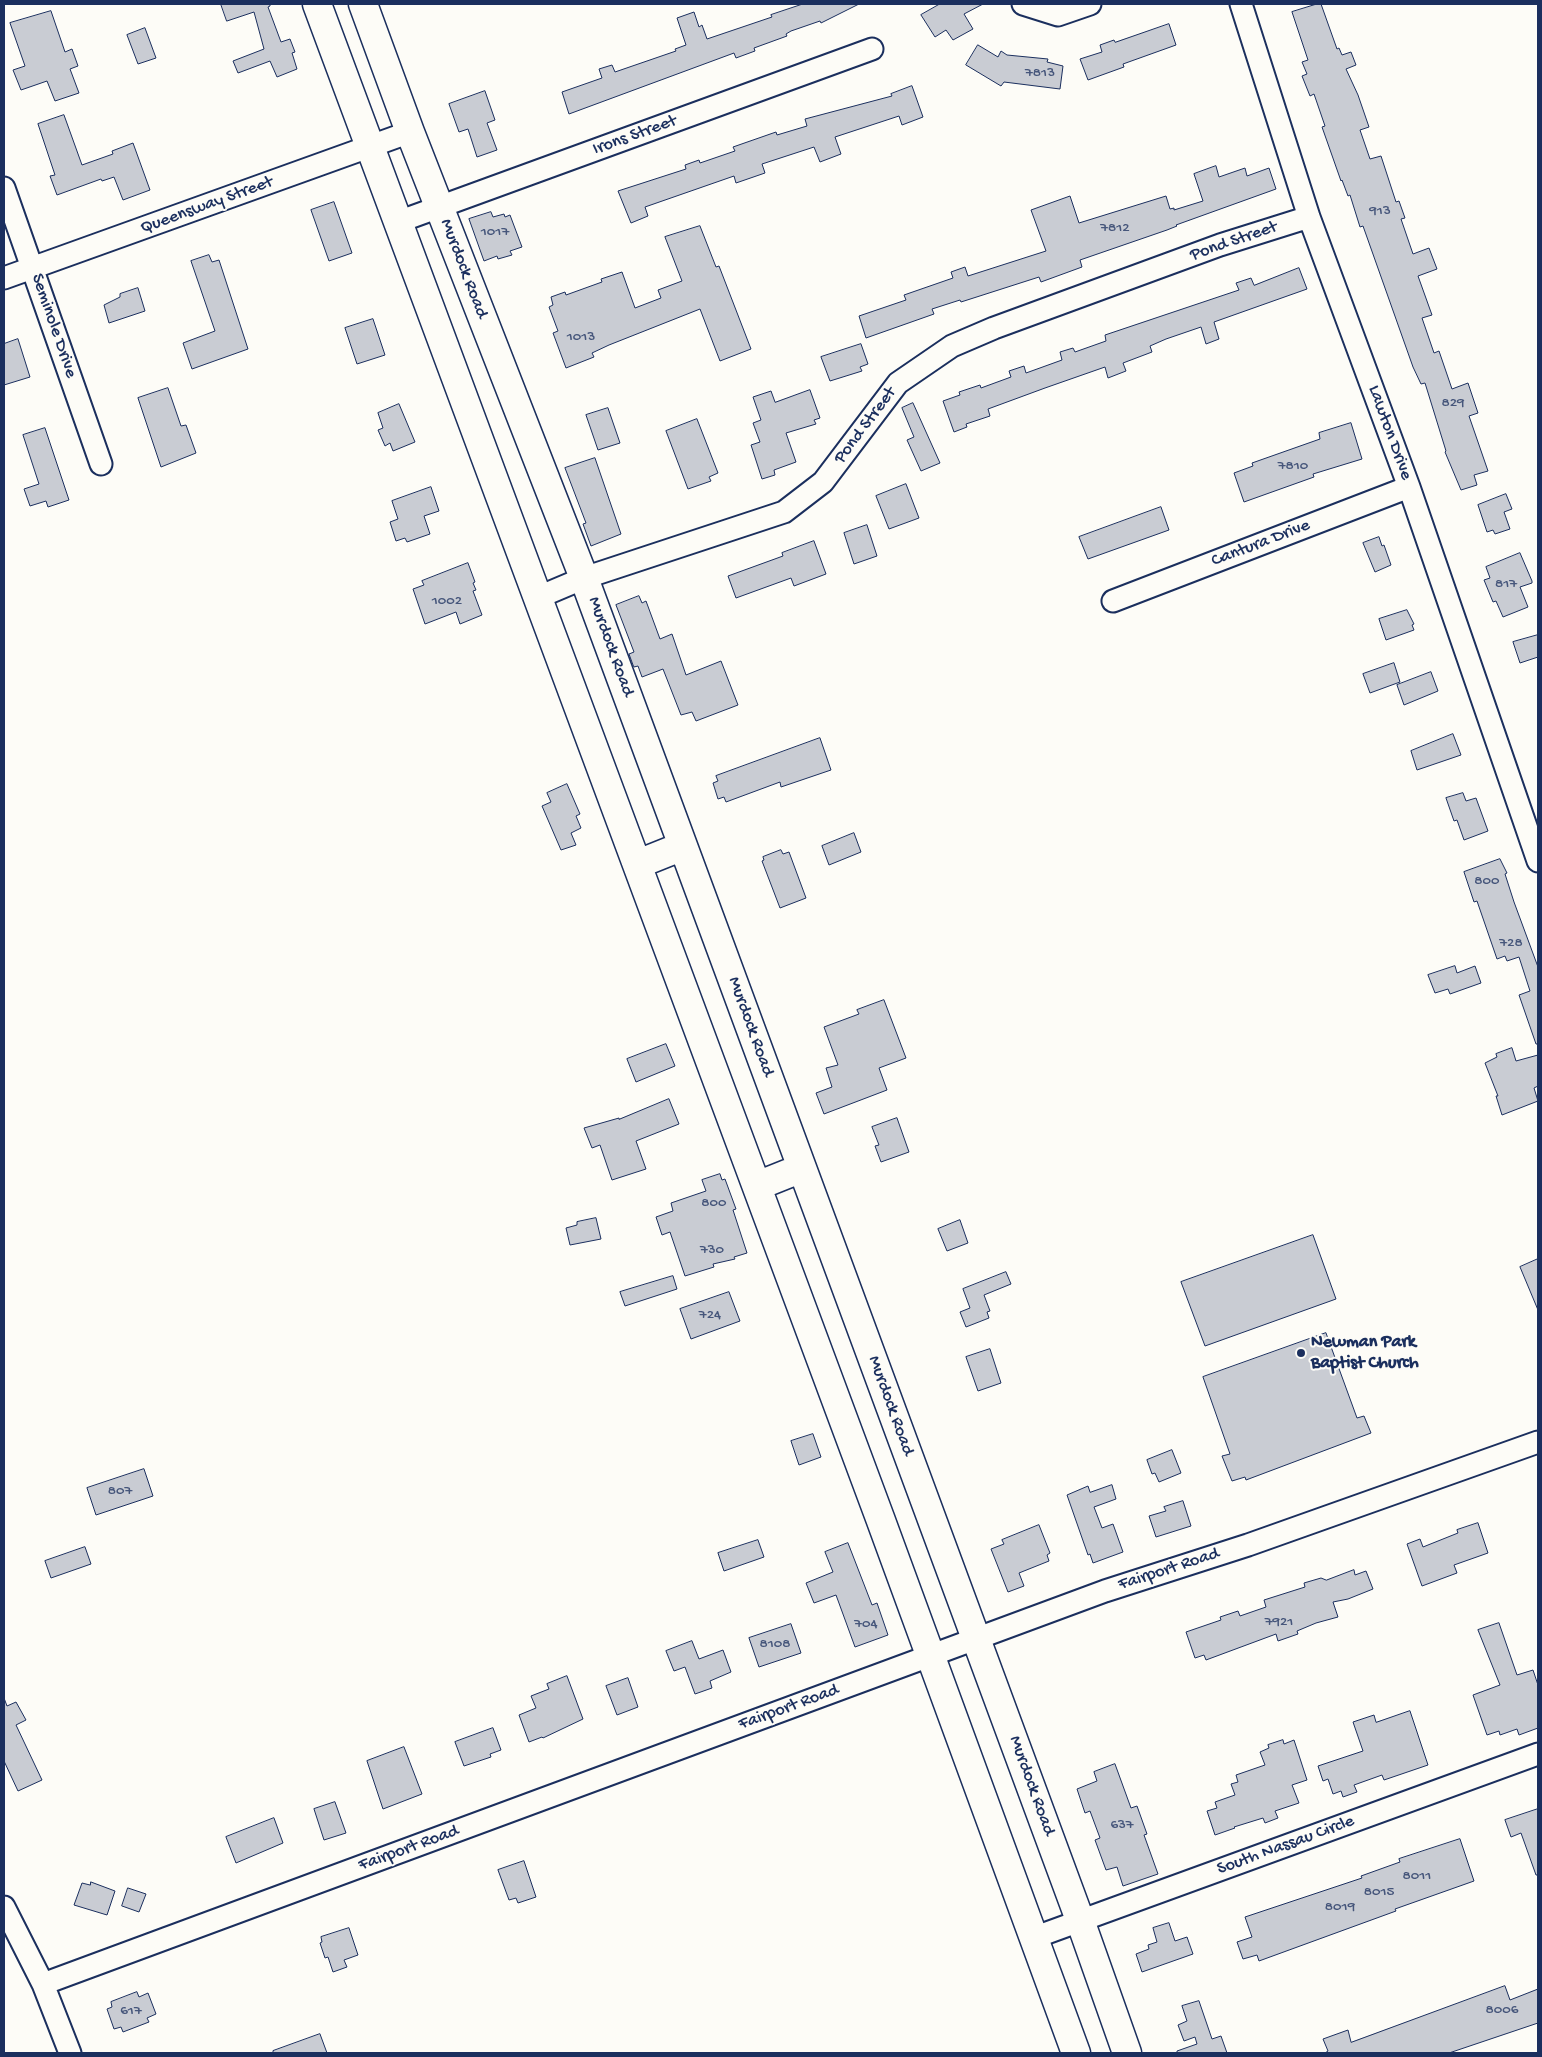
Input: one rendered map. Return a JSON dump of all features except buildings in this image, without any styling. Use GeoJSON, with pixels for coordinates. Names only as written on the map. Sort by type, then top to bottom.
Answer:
{"type":"FeatureCollection","features":[{"type":"Feature","properties":{"kind":"main road"},"geometry":{"type":"LineString","coordinates":[[317,4],[638,864],[1076,2053]]}},
{"type":"Feature","properties":{"kind":"main road","name":"Murdock Road"},"geometry":{"type":"LineString","coordinates":[[363,4],[410,132],[584,578],[1080,1920],[1127,2053]]}},
{"type":"Feature","properties":{"kind":"main road"},"geometry":{"type":"LineString","coordinates":[[638,864],[683,846]]}},
{"type":"Feature","properties":{"kind":"main road"},"geometry":{"type":"LineString","coordinates":[[757,1186],[802,1168]]}},
{"type":"Feature","properties":{"kind":"street"},"geometry":{"type":"LineString","coordinates":[[1023,4],[1058,15],[1090,4]]}},
{"type":"Feature","properties":{"kind":"street","name":"Lawton Drive"},"geometry":{"type":"LineString","coordinates":[[1241,4],[1309,217],[1409,488],[1538,861]]}},
{"type":"Feature","properties":{"kind":"street","name":"Irons Street"},"geometry":{"type":"LineString","coordinates":[[398,222],[872,49]]}},
{"type":"Feature","properties":{"kind":"street","name":"Queensway Street"},"geometry":{"type":"LineString","coordinates":[[4,278],[370,148],[410,132]]}},
{"type":"Feature","properties":{"kind":"street","name":"Seminole Drive"},"geometry":{"type":"LineString","coordinates":[[4,188],[101,464]]}},
{"type":"Feature","properties":{"kind":"street","name":"Pond Street"},"geometry":{"type":"LineString","coordinates":[[539,597],[584,578],[784,512],[823,482],[898,383],[952,346],[994,328],[1211,249],[1309,217]]}},
{"type":"Feature","properties":{"kind":"street","name":"Cantura Drive"},"geometry":{"type":"LineString","coordinates":[[1113,601],[1409,488]]}},
{"type":"Feature","properties":{"kind":"street","name":"Fairport Road"},"geometry":{"type":"LineString","coordinates":[[43,1984],[1105,1591],[1248,1545],[1538,1442]]}},
{"type":"Feature","properties":{"kind":"street","name":"South Nassau Circle"},"geometry":{"type":"LineString","coordinates":[[1033,1938],[1538,1754]]}},
{"type":"Feature","properties":{"kind":"street"},"geometry":{"type":"LineString","coordinates":[[4,1907],[43,1984],[70,2053]]}},
{"type":"Feature","properties":{"kind":"place","name":"Newman Park Baptist Church"},"geometry":{"type":"Point","coordinates":[1301,1353]}}]}
